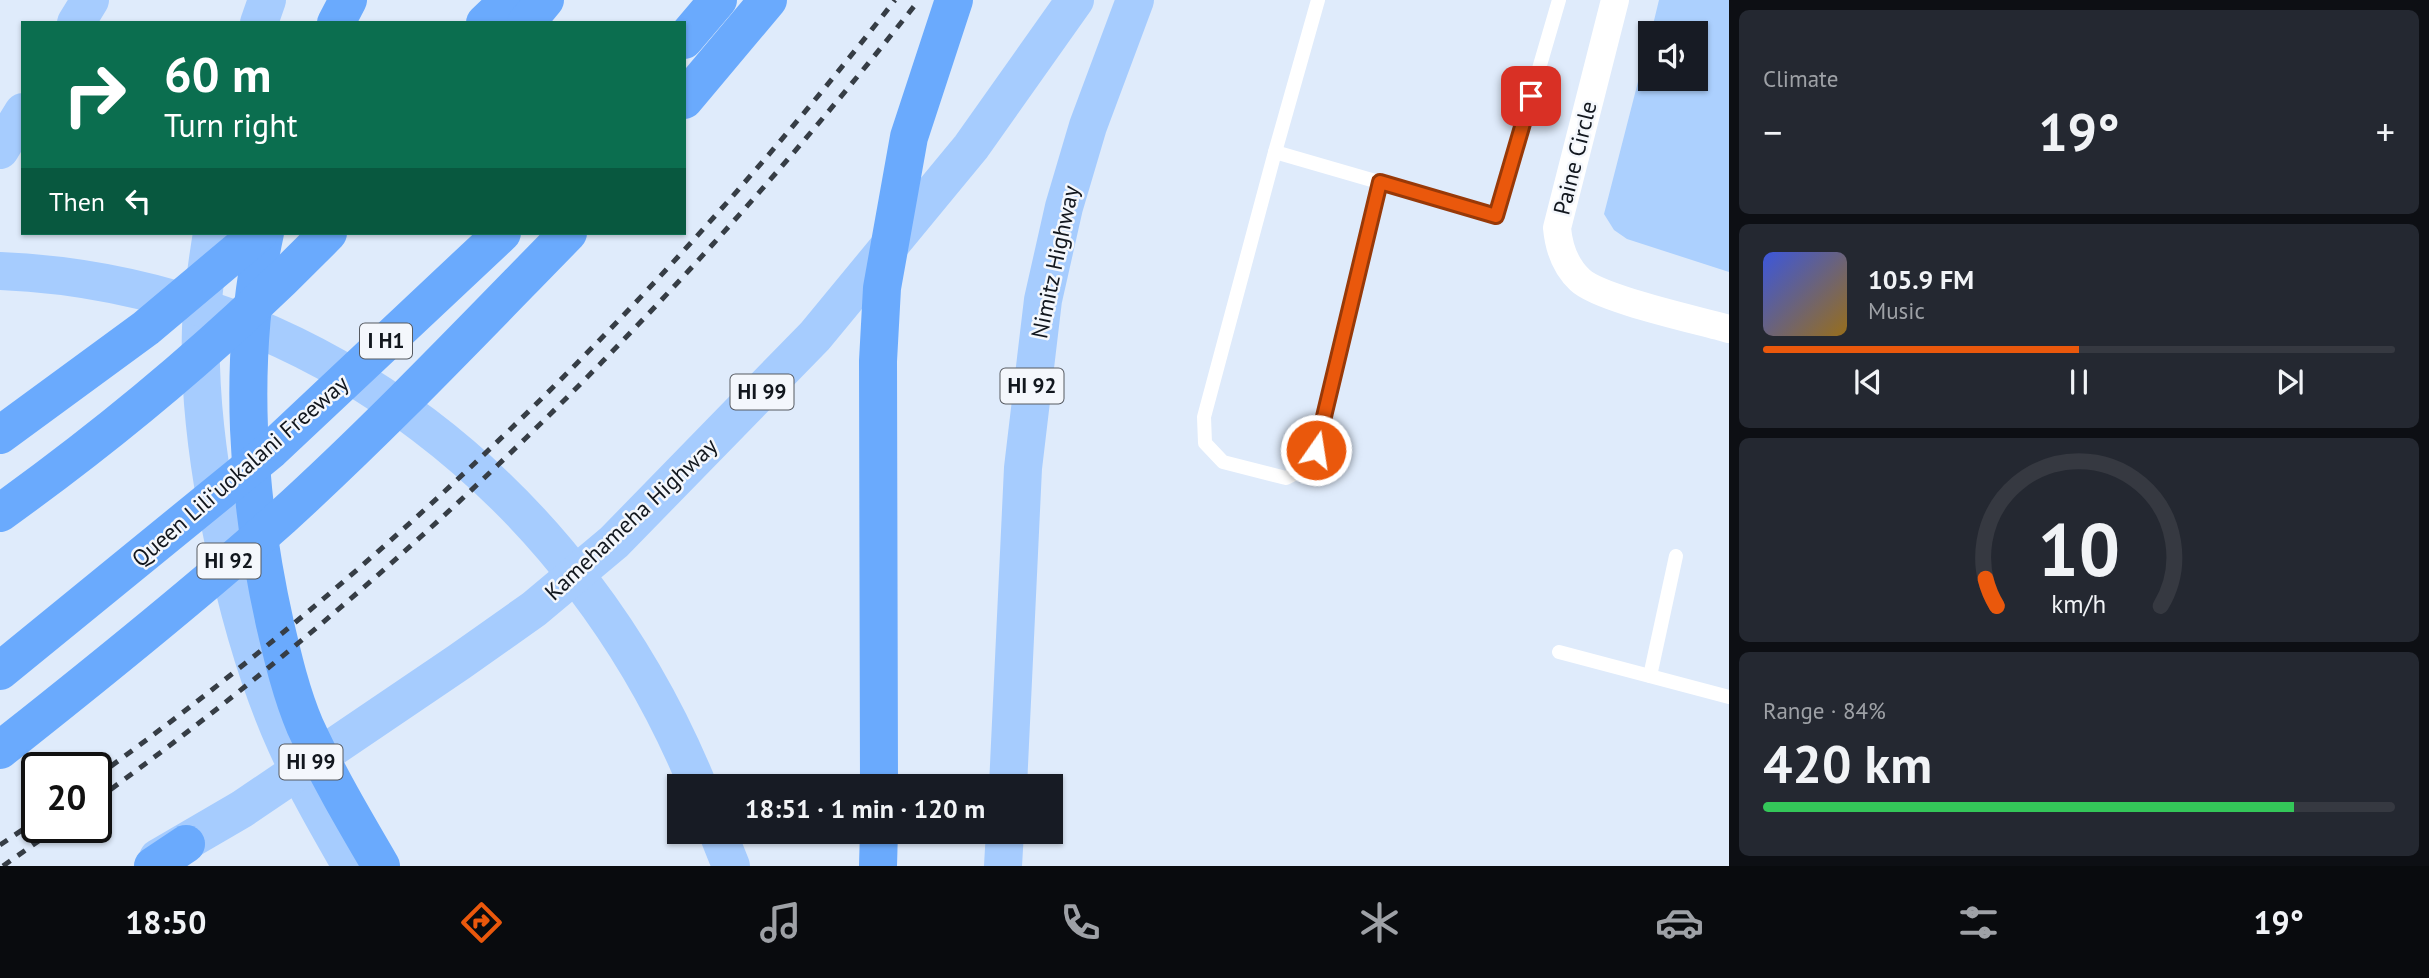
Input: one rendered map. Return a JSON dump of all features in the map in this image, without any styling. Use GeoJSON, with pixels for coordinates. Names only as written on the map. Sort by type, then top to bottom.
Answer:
{"type":"FeatureCollection","features":[{"type":"Feature","properties":{"kind":"highway"},"geometry":{"type":"LineString","coordinates":[[336,21],[348,0]]}},
{"type":"Feature","properties":{"kind":"highway"},"geometry":{"type":"LineString","coordinates":[[487,21],[509,0]]}},
{"type":"Feature","properties":{"kind":"highway"},"geometry":{"type":"LineString","coordinates":[[528,21],[545,0]]}},
{"type":"Feature","properties":{"kind":"highway"},"geometry":{"type":"LineString","coordinates":[[686,38],[718,0]]}},
{"type":"Feature","properties":{"kind":"highway"},"geometry":{"type":"LineString","coordinates":[[686,98],[768,0]]}},
{"type":"Feature","properties":{"kind":"highway"},"geometry":{"type":"LineString","coordinates":[[879,774],[877,448],[882,288],[909,137],[954,0]]}},
{"type":"Feature","properties":{"kind":"highway"},"geometry":{"type":"LineString","coordinates":[[0,435],[146,328],[257,235]]}},
{"type":"Feature","properties":{"kind":"highway"},"geometry":{"type":"LineString","coordinates":[[265,235],[257,269],[250,357],[250,427],[256,513],[267,588],[284,664],[304,724],[339,794],[381,866]]}},
{"type":"Feature","properties":{"kind":"highway"},"geometry":{"type":"LineString","coordinates":[[0,513],[62,468],[155,393],[282,280],[326,235]]}},
{"type":"Feature","properties":{"kind":"highway","name":"Queen Liliʻuokalani Freeway"},"geometry":{"type":"LineString","coordinates":[[0,671],[166,539],[271,450],[500,235]]}},
{"type":"Feature","properties":{"kind":"highway"},"geometry":{"type":"LineString","coordinates":[[0,750],[281,517],[372,432],[566,235]]}},
{"type":"Feature","properties":{"kind":"highway"},"geometry":{"type":"LineString","coordinates":[[153,866],[186,844]]}},
{"type":"Feature","properties":{"kind":"highway"},"geometry":{"type":"LineString","coordinates":[[878,866],[879,844]]}},
{"type":"Feature","properties":{"kind":"main road"},"geometry":{"type":"LineString","coordinates":[[77,21],[90,0]]}},
{"type":"Feature","properties":{"kind":"main road"},"geometry":{"type":"LineString","coordinates":[[260,21],[267,0]]}},
{"type":"Feature","properties":{"kind":"main road","name":"Kamehameha Highway"},"geometry":{"type":"LineString","coordinates":[[144,866],[242,809],[380,716],[534,609],[614,542],[815,336],[971,147],[1075,0]]}},
{"type":"Feature","properties":{"kind":"main road","name":"Nimitz Highway"},"geometry":{"type":"LineString","coordinates":[[1009,774],[1023,468],[1043,300],[1088,126],[1135,0]]}},
{"type":"Feature","properties":{"kind":"main road"},"geometry":{"type":"LineString","coordinates":[[0,150],[21,115]]}},
{"type":"Feature","properties":{"kind":"main road","name":"HI 92"},"geometry":{"type":"LineString","coordinates":[[212,235],[201,328],[203,387],[209,449],[225,542],[256,661],[285,743],[351,866]]}},
{"type":"Feature","properties":{"kind":"main road"},"geometry":{"type":"LineString","coordinates":[[0,271],[89,280],[169,298],[252,325],[314,354],[383,393],[443,437],[515,505],[565,562],[612,625],[659,700],[693,774]]}},
{"type":"Feature","properties":{"kind":"main road"},"geometry":{"type":"LineString","coordinates":[[722,844],[731,866]]}},
{"type":"Feature","properties":{"kind":"main road"},"geometry":{"type":"LineString","coordinates":[[1003,866],[1004,844]]}},
{"type":"Feature","properties":{"kind":"street","name":"Paine Circle"},"geometry":{"type":"LineString","coordinates":[[1615,0],[1557,228],[1559,246],[1567,266],[1582,282],[1603,293],[1729,330]]}},
{"type":"Feature","properties":{"kind":"lane"},"geometry":{"type":"LineString","coordinates":[[1318,0],[1204,416],[1205,443],[1223,462],[1286,478],[1304,469],[1316,450],[1380,182]]}},
{"type":"Feature","properties":{"kind":"lane"},"geometry":{"type":"LineString","coordinates":[[1275,152],[1496,216],[1559,0]]}},
{"type":"Feature","properties":{"kind":"lane"},"geometry":{"type":"LineString","coordinates":[[1650,676],[1676,556]]}},
{"type":"Feature","properties":{"kind":"lane"},"geometry":{"type":"LineString","coordinates":[[1559,652],[1729,697]]}},
{"type":"Feature","properties":{"kind":"shaded area"},"geometry":{"type":"Polygon","coordinates":[[[1659,0],[1729,0],[1729,272],[1627,239],[1614,230],[1604,214],[1638,82],[1638,91],[1708,91],[1708,21],[1654,21],[1659,0]]]}},
{"type":"Feature","properties":{"kind":"railway"},"geometry":{"type":"LineString","coordinates":[[112,765],[208,693],[316,605],[421,513],[523,417],[622,317],[716,214],[808,109],[895,0]]}},
{"type":"Feature","properties":{"kind":"railway"},"geometry":{"type":"LineString","coordinates":[[112,788],[211,713],[323,622],[431,527],[536,428],[637,326],[734,220],[828,112],[919,0]]}},
{"type":"Feature","properties":{"kind":"railway"},"geometry":{"type":"LineString","coordinates":[[0,845],[21,831]]}},
{"type":"Feature","properties":{"kind":"railway"},"geometry":{"type":"LineString","coordinates":[[3,866],[36,843]]}},
{"type":"Feature","properties":{"kind":"route"},"geometry":{"type":"LineString","coordinates":[[1316,450],[1380,182],[1496,216],[1531,96]]}}]}
